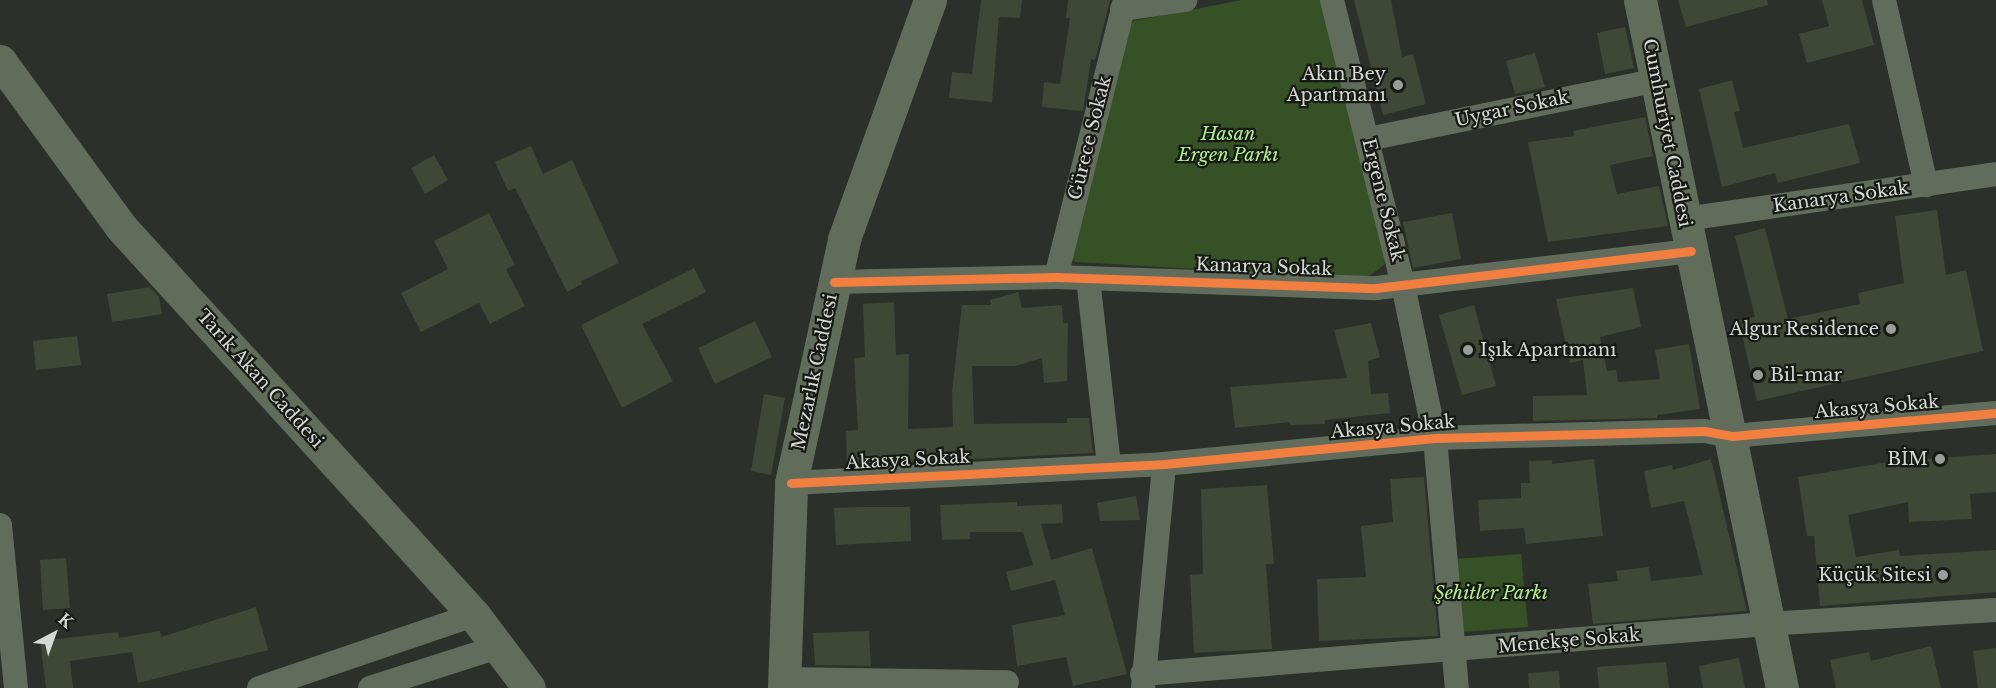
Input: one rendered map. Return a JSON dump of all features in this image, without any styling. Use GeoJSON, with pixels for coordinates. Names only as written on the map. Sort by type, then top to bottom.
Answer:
{"type":"FeatureCollection","features":[{"type":"Feature","properties":{"kind":"main road","name":"Mezarlık Caddesi"},"geometry":{"type":"LineString","coordinates":[[783,683],[791,483],[834,282],[844,239],[930,0]]}},
{"type":"Feature","properties":{"kind":"main road","name":"Cumhuriyet Caddesi"},"geometry":{"type":"LineString","coordinates":[[1640,0],[1691,251],[1732,436],[1767,624],[1782,688]]}},
{"type":"Feature","properties":{"kind":"main road","name":"Tarık Akan Caddesi"},"geometry":{"type":"LineString","coordinates":[[0,61],[121,227],[474,615],[501,646],[529,688]]}},
{"type":"Feature","properties":{"kind":"street"},"geometry":{"type":"LineString","coordinates":[[1124,5],[1185,0]]}},
{"type":"Feature","properties":{"kind":"street","name":"Ergene Sokak"},"geometry":{"type":"LineString","coordinates":[[1332,0],[1403,285],[1435,438],[1457,688]]}},
{"type":"Feature","properties":{"kind":"street"},"geometry":{"type":"LineString","coordinates":[[1884,0],[1926,185]]}},
{"type":"Feature","properties":{"kind":"street","name":"Gürece Sokak"},"geometry":{"type":"LineString","coordinates":[[1056,277],[1124,5]]}},
{"type":"Feature","properties":{"kind":"street","name":"Uygar Sokak"},"geometry":{"type":"LineString","coordinates":[[1368,139],[1657,80]]}},
{"type":"Feature","properties":{"kind":"street","name":"Kanarya Sokak"},"geometry":{"type":"LineString","coordinates":[[1685,219],[1996,174]]}},
{"type":"Feature","properties":{"kind":"street","name":"Kanarya Sokak"},"geometry":{"type":"LineString","coordinates":[[834,282],[1056,277],[1376,288],[1691,251]]}},
{"type":"Feature","properties":{"kind":"street"},"geometry":{"type":"LineString","coordinates":[[1088,278],[1109,466]]}},
{"type":"Feature","properties":{"kind":"street","name":"Akasya Sokak"},"geometry":{"type":"LineString","coordinates":[[791,483],[1164,464],[1435,438],[1704,431],[1732,436],[1996,412]]}},
{"type":"Feature","properties":{"kind":"street"},"geometry":{"type":"LineString","coordinates":[[1142,681],[1164,464]]}},
{"type":"Feature","properties":{"kind":"street"},"geometry":{"type":"LineString","coordinates":[[0,525],[16,688]]}},
{"type":"Feature","properties":{"kind":"street","name":"Menekşe Sokak"},"geometry":{"type":"LineString","coordinates":[[1142,681],[1767,624],[1996,610]]}},
{"type":"Feature","properties":{"kind":"street"},"geometry":{"type":"LineString","coordinates":[[259,688],[474,615]]}},
{"type":"Feature","properties":{"kind":"street"},"geometry":{"type":"LineString","coordinates":[[370,688],[501,646]]}},
{"type":"Feature","properties":{"kind":"street"},"geometry":{"type":"LineString","coordinates":[[783,683],[1007,682]]}},
{"type":"Feature","properties":{"kind":"green space","name":"Hasan Ergen Parkı"},"geometry":{"type":"Polygon","coordinates":[[[1242,0],[1320,0],[1386,252],[1384,265],[1365,279],[1076,262],[1072,259],[1128,27],[1133,21],[1242,0]]]}},
{"type":"Feature","properties":{"kind":"green space","name":"Şehitler Parkı"},"geometry":{"type":"Polygon","coordinates":[[[1521,554],[1528,627],[1461,632],[1455,559],[1521,554]]]}},
{"type":"Feature","properties":{"kind":"building"},"geometry":{"type":"Polygon","coordinates":[[[981,0],[1022,0],[1020,18],[999,17],[992,102],[949,98],[952,72],[972,74],[981,0]]]}},
{"type":"Feature","properties":{"kind":"building"},"geometry":{"type":"Polygon","coordinates":[[[1068,0],[1110,0],[1095,60],[1091,59],[1083,111],[1042,107],[1044,82],[1060,84],[1070,18],[1066,18],[1068,0]]]}},
{"type":"Feature","properties":{"kind":"building"},"geometry":{"type":"Polygon","coordinates":[[[1354,0],[1391,0],[1402,57],[1413,54],[1426,104],[1383,115],[1354,0]]]}},
{"type":"Feature","properties":{"kind":"building"},"geometry":{"type":"Polygon","coordinates":[[[1678,0],[1767,0],[1768,5],[1686,27],[1678,0]]]}},
{"type":"Feature","properties":{"kind":"building"},"geometry":{"type":"Polygon","coordinates":[[[1822,0],[1862,0],[1874,45],[1807,63],[1799,34],[1829,26],[1822,0]]]}},
{"type":"Feature","properties":{"kind":"building"},"geometry":{"type":"Polygon","coordinates":[[[1625,27],[1634,68],[1605,74],[1597,33],[1625,27]]]}},
{"type":"Feature","properties":{"kind":"building"},"geometry":{"type":"Polygon","coordinates":[[[1535,53],[1545,87],[1515,94],[1506,61],[1535,53]]]}},
{"type":"Feature","properties":{"kind":"building"},"geometry":{"type":"Polygon","coordinates":[[[1732,80],[1740,111],[1734,112],[1743,148],[1849,124],[1860,163],[1778,183],[1775,173],[1722,187],[1699,89],[1732,80]]]}},
{"type":"Feature","properties":{"kind":"building"},"geometry":{"type":"Polygon","coordinates":[[[1645,117],[1653,156],[1610,165],[1617,194],[1659,186],[1668,226],[1548,242],[1528,142],[1574,136],[1573,131],[1645,117]]]}},
{"type":"Feature","properties":{"kind":"building"},"geometry":{"type":"Polygon","coordinates":[[[531,146],[543,174],[572,160],[619,263],[581,281],[582,284],[567,292],[515,188],[508,191],[495,162],[531,146]]]}},
{"type":"Feature","properties":{"kind":"building"},"geometry":{"type":"Polygon","coordinates":[[[434,155],[448,180],[425,194],[411,168],[434,155]]]}},
{"type":"Feature","properties":{"kind":"building"},"geometry":{"type":"Polygon","coordinates":[[[1937,210],[1946,275],[1966,270],[1983,351],[1757,401],[1739,320],[1755,317],[1735,236],[1765,228],[1788,319],[1860,304],[1858,293],[1904,283],[1895,216],[1937,210]]]}},
{"type":"Feature","properties":{"kind":"building"},"geometry":{"type":"Polygon","coordinates":[[[489,213],[515,265],[506,269],[525,306],[490,324],[479,303],[421,332],[401,293],[448,269],[434,241],[489,213]]]}},
{"type":"Feature","properties":{"kind":"building"},"geometry":{"type":"Polygon","coordinates":[[[1452,213],[1461,259],[1413,268],[1403,222],[1452,213]]]}},
{"type":"Feature","properties":{"kind":"building"},"geometry":{"type":"Polygon","coordinates":[[[694,268],[706,292],[642,324],[673,381],[622,408],[581,325],[694,268]]]}},
{"type":"Feature","properties":{"kind":"building"},"geometry":{"type":"Polygon","coordinates":[[[150,287],[159,297],[162,314],[112,322],[107,294],[150,287]]]}},
{"type":"Feature","properties":{"kind":"building"},"geometry":{"type":"Polygon","coordinates":[[[1633,288],[1641,327],[1600,337],[1607,371],[1616,370],[1618,382],[1660,379],[1655,350],[1689,344],[1700,409],[1657,415],[1657,418],[1533,421],[1533,396],[1587,395],[1583,360],[1570,363],[1556,299],[1633,288]]]}},
{"type":"Feature","properties":{"kind":"building"},"geometry":{"type":"Polygon","coordinates":[[[1018,292],[1022,308],[1062,305],[1063,323],[1068,323],[1067,381],[1044,383],[1042,358],[1015,366],[972,366],[974,424],[1067,423],[1067,418],[1089,418],[1093,453],[847,465],[846,431],[858,430],[854,358],[865,357],[863,304],[894,302],[896,355],[909,354],[908,429],[953,427],[952,392],[962,305],[991,305],[990,300],[1018,292]]]}},
{"type":"Feature","properties":{"kind":"building","name":"Işık Apartmanı"},"geometry":{"type":"Polygon","coordinates":[[[1474,305],[1496,386],[1462,395],[1439,315],[1474,305]]]}},
{"type":"Feature","properties":{"kind":"building"},"geometry":{"type":"Polygon","coordinates":[[[755,321],[772,357],[715,384],[698,348],[755,321]]]}},
{"type":"Feature","properties":{"kind":"building"},"geometry":{"type":"Polygon","coordinates":[[[1371,323],[1380,357],[1368,361],[1371,394],[1388,393],[1390,413],[1325,420],[1325,424],[1290,425],[1290,422],[1235,428],[1230,387],[1347,378],[1334,330],[1371,323]]]}},
{"type":"Feature","properties":{"kind":"building"},"geometry":{"type":"Polygon","coordinates":[[[77,336],[81,365],[36,370],[33,341],[77,336]]]}},
{"type":"Feature","properties":{"kind":"building"},"geometry":{"type":"Polygon","coordinates":[[[764,394],[785,398],[771,475],[751,471],[764,394]]]}},
{"type":"Feature","properties":{"kind":"building"},"geometry":{"type":"Polygon","coordinates":[[[1996,454],[1996,492],[1970,494],[1972,519],[1909,522],[1908,502],[1848,515],[1856,557],[1899,550],[1900,556],[1996,550],[1996,592],[1820,606],[1814,536],[1807,536],[1798,477],[1894,461],[1996,454]]]}},
{"type":"Feature","properties":{"kind":"building"},"geometry":{"type":"Polygon","coordinates":[[[1594,459],[1603,536],[1526,544],[1524,528],[1480,531],[1478,500],[1521,498],[1521,483],[1530,483],[1529,461],[1552,460],[1552,464],[1594,459]]]}},
{"type":"Feature","properties":{"kind":"building"},"geometry":{"type":"Polygon","coordinates":[[[1711,459],[1747,611],[1593,624],[1588,584],[1618,581],[1616,571],[1649,567],[1651,581],[1703,575],[1684,501],[1651,508],[1644,471],[1672,465],[1673,470],[1711,459]]]}},
{"type":"Feature","properties":{"kind":"building"},"geometry":{"type":"Polygon","coordinates":[[[1424,477],[1438,636],[1319,641],[1317,579],[1366,577],[1361,526],[1393,522],[1390,479],[1424,477]]]}},
{"type":"Feature","properties":{"kind":"building"},"geometry":{"type":"Polygon","coordinates":[[[1267,485],[1274,564],[1266,564],[1272,649],[1194,653],[1190,575],[1203,574],[1201,489],[1267,485]]]}},
{"type":"Feature","properties":{"kind":"building"},"geometry":{"type":"Polygon","coordinates":[[[1136,496],[1140,520],[1100,521],[1097,503],[1136,496]]]}},
{"type":"Feature","properties":{"kind":"building"},"geometry":{"type":"Polygon","coordinates":[[[1017,502],[1017,506],[1062,504],[1063,523],[1041,524],[1051,560],[1092,548],[1127,674],[1073,686],[1066,657],[1017,666],[1012,625],[1065,615],[1055,580],[1011,591],[1006,572],[1033,565],[1023,532],[970,532],[970,539],[942,540],[940,505],[1017,502]]]}},
{"type":"Feature","properties":{"kind":"building"},"geometry":{"type":"Polygon","coordinates":[[[910,507],[911,541],[836,545],[834,508],[910,507]]]}},
{"type":"Feature","properties":{"kind":"building"},"geometry":{"type":"Polygon","coordinates":[[[66,558],[70,608],[43,610],[40,560],[66,558]]]}},
{"type":"Feature","properties":{"kind":"building"},"geometry":{"type":"Polygon","coordinates":[[[256,607],[268,650],[138,683],[132,652],[70,661],[73,688],[46,688],[40,641],[118,632],[119,638],[160,631],[161,637],[256,607]]]}},
{"type":"Feature","properties":{"kind":"building"},"geometry":{"type":"Polygon","coordinates":[[[869,631],[871,666],[815,665],[813,633],[869,631]]]}},
{"type":"Feature","properties":{"kind":"building"},"geometry":{"type":"Polygon","coordinates":[[[1931,646],[1941,688],[1836,688],[1830,660],[1869,652],[1871,661],[1931,646]]]}},
{"type":"Feature","properties":{"kind":"building"},"geometry":{"type":"Polygon","coordinates":[[[1996,648],[1996,688],[1978,688],[1973,651],[1996,648]]]}},
{"type":"Feature","properties":{"kind":"building"},"geometry":{"type":"Polygon","coordinates":[[[1739,658],[1745,688],[1703,688],[1699,666],[1739,658]]]}},
{"type":"Feature","properties":{"kind":"building"},"geometry":{"type":"Polygon","coordinates":[[[1666,662],[1669,688],[1599,688],[1597,667],[1666,662]]]}},
{"type":"Feature","properties":{"kind":"building"},"geometry":{"type":"Polygon","coordinates":[[[1559,671],[1560,688],[1529,688],[1528,673],[1559,671]]]}},
{"type":"Feature","properties":{"kind":"cycle path"},"geometry":{"type":"LineString","coordinates":[[834,282],[1056,277],[1376,288],[1691,251]]}},
{"type":"Feature","properties":{"kind":"cycle path"},"geometry":{"type":"LineString","coordinates":[[791,483],[1164,464],[1435,438],[1704,431],[1732,436],[1996,413]]}},
{"type":"Feature","properties":{"kind":"place","name":"Akın Bey Apartmanı"},"geometry":{"type":"Point","coordinates":[1398,85]}},
{"type":"Feature","properties":{"kind":"place","name":"Algur Residence"},"geometry":{"type":"Point","coordinates":[1891,329]}},
{"type":"Feature","properties":{"kind":"place","name":"Işık Apartmanı"},"geometry":{"type":"Point","coordinates":[1468,350]}},
{"type":"Feature","properties":{"kind":"place","name":"Bil-mar"},"geometry":{"type":"Point","coordinates":[1758,375]}},
{"type":"Feature","properties":{"kind":"place","name":"BİM"},"geometry":{"type":"Point","coordinates":[1940,459]}},
{"type":"Feature","properties":{"kind":"place","name":"Küçük Sitesi"},"geometry":{"type":"Point","coordinates":[1943,575]}}]}
